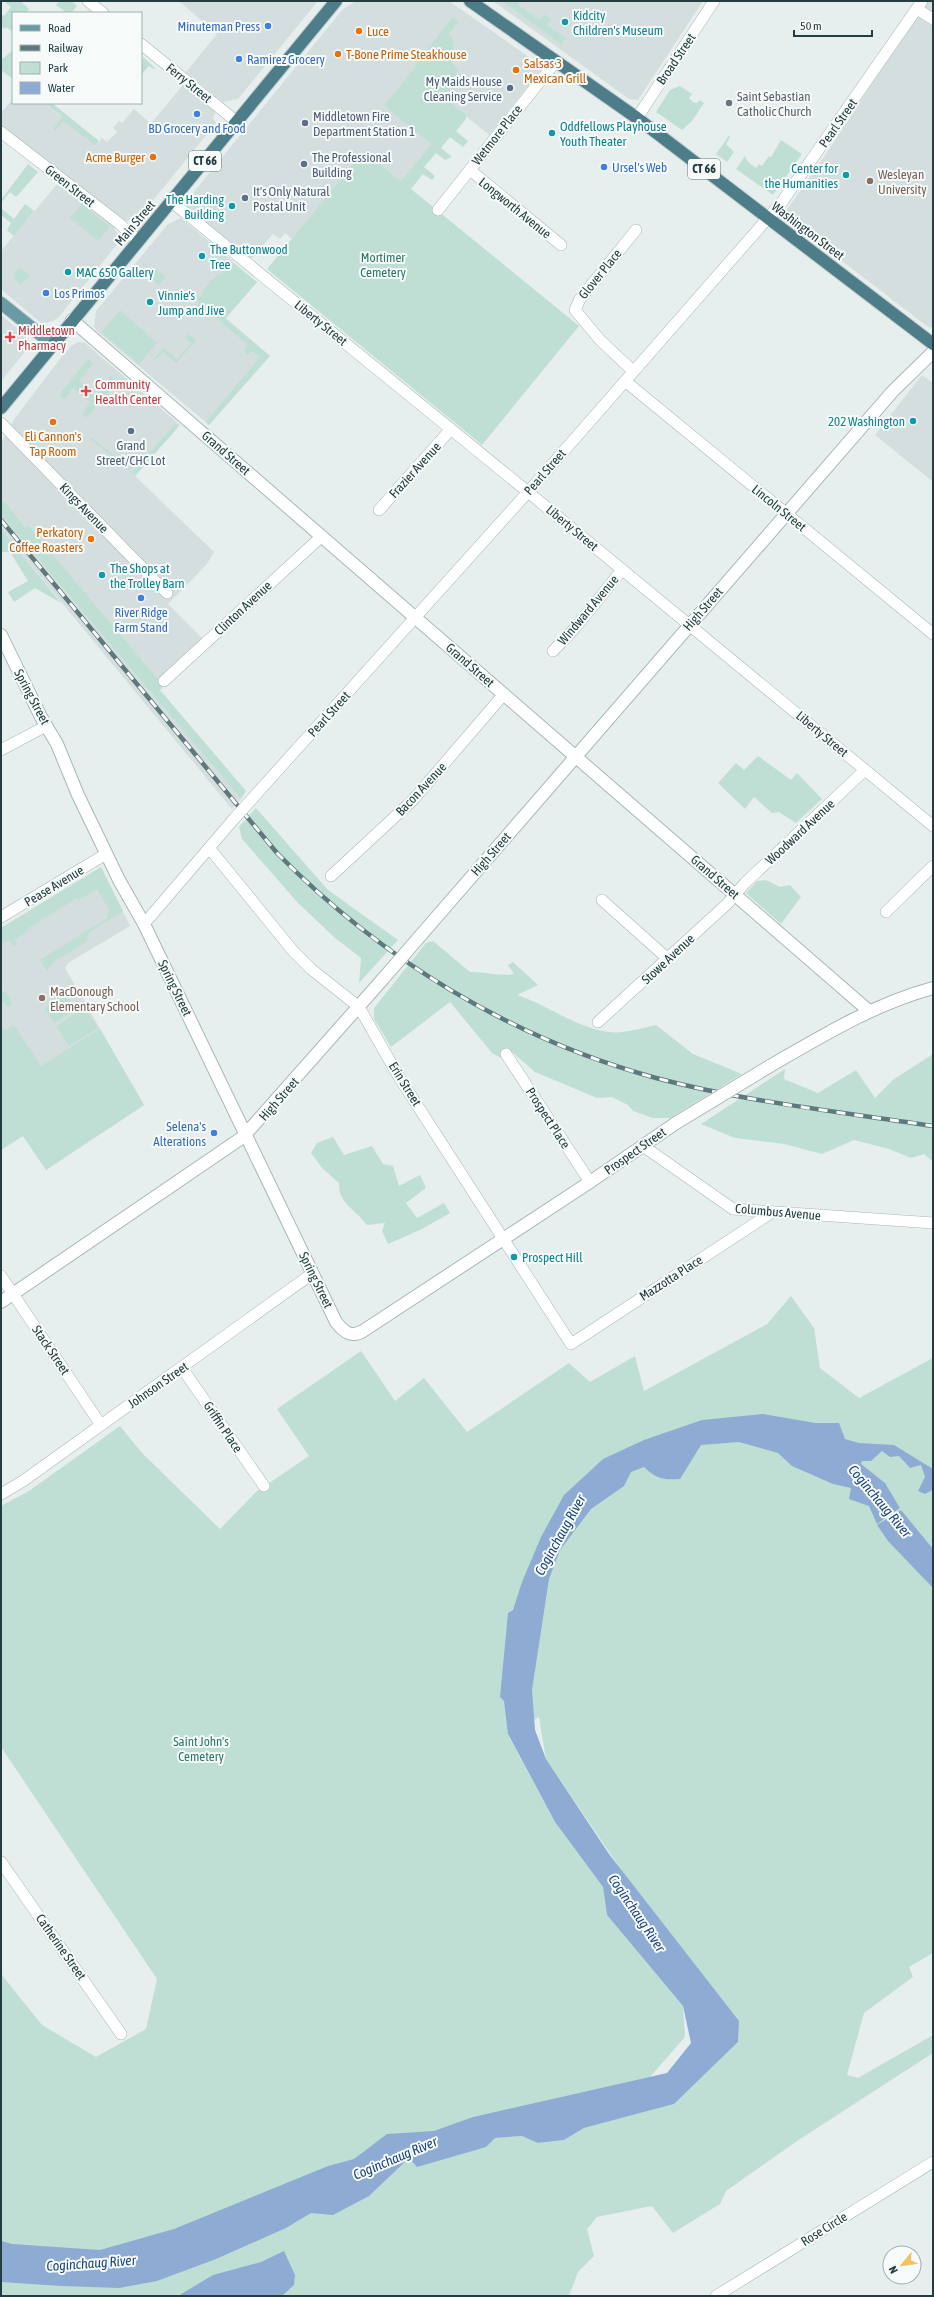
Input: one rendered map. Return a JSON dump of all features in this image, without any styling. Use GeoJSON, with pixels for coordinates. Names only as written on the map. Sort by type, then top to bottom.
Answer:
{"type":"FeatureCollection","features":[{"type":"Feature","properties":{"kind":"highway","name":"Main Street"},"geometry":{"type":"LineString","coordinates":[[1,408],[52,344],[172,202],[336,1]]}},
{"type":"Feature","properties":{"kind":"highway","name":"Washington Street"},"geometry":{"type":"LineString","coordinates":[[470,1],[637,118],[933,344]]}},
{"type":"Feature","properties":{"kind":"main road"},"geometry":{"type":"LineString","coordinates":[[1,303],[52,344]]}},
{"type":"Feature","properties":{"kind":"street"},"geometry":{"type":"LineString","coordinates":[[88,1],[102,12]]}},
{"type":"Feature","properties":{"kind":"street","name":"Broad Street"},"geometry":{"type":"LineString","coordinates":[[637,118],[714,1]]}},
{"type":"Feature","properties":{"kind":"street"},"geometry":{"type":"LineString","coordinates":[[920,5],[933,19]]}},
{"type":"Feature","properties":{"kind":"street","name":"Pearl Street"},"geometry":{"type":"LineString","coordinates":[[144,924],[210,849],[233,820],[528,492],[769,218],[782,202],[920,5]]}},
{"type":"Feature","properties":{"kind":"street","name":"Ferry Street"},"geometry":{"type":"LineString","coordinates":[[142,45],[237,122]]}},
{"type":"Feature","properties":{"kind":"street","name":"Wetmore Place"},"geometry":{"type":"LineString","coordinates":[[438,210],[556,61]]}},
{"type":"Feature","properties":{"kind":"street","name":"Green Street"},"geometry":{"type":"LineString","coordinates":[[1,132],[120,224],[138,241]]}},
{"type":"Feature","properties":{"kind":"street","name":"Longworth Avenue"},"geometry":{"type":"LineString","coordinates":[[470,170],[561,245]]}},
{"type":"Feature","properties":{"kind":"street","name":"Liberty Street"},"geometry":{"type":"LineString","coordinates":[[172,202],[528,492],[933,826]]}},
{"type":"Feature","properties":{"kind":"street","name":"Glover Place"},"geometry":{"type":"LineString","coordinates":[[633,372],[600,340],[575,310],[580,299],[636,230]]}},
{"type":"Feature","properties":{"kind":"street","name":"Grand Street"},"geometry":{"type":"LineString","coordinates":[[72,320],[736,894],[869,1011]]}},
{"type":"Feature","properties":{"kind":"street","name":"High Street"},"geometry":{"type":"LineString","coordinates":[[1,1302],[246,1134],[359,1007],[893,391],[933,352]]}},
{"type":"Feature","properties":{"kind":"street","name":"Lincoln Street"},"geometry":{"type":"LineString","coordinates":[[625,381],[933,634]]}},
{"type":"Feature","properties":{"kind":"street","name":"Kings Avenue"},"geometry":{"type":"LineString","coordinates":[[1,423],[167,593]]}},
{"type":"Feature","properties":{"kind":"street","name":"Frazier Avenue"},"geometry":{"type":"LineString","coordinates":[[379,510],[451,429]]}},
{"type":"Feature","properties":{"kind":"street","name":"Clinton Avenue"},"geometry":{"type":"LineString","coordinates":[[164,681],[322,536]]}},
{"type":"Feature","properties":{"kind":"street","name":"Windward Avenue"},"geometry":{"type":"LineString","coordinates":[[553,651],[575,628],[622,570]]}},
{"type":"Feature","properties":{"kind":"street","name":"Spring Street"},"geometry":{"type":"LineString","coordinates":[[2,638],[46,726],[62,754],[78,795],[106,854],[144,924],[336,1322],[348,1333]]}},
{"type":"Feature","properties":{"kind":"street","name":"Bacon Avenue"},"geometry":{"type":"LineString","coordinates":[[331,876],[413,800],[504,694]]}},
{"type":"Feature","properties":{"kind":"street"},"geometry":{"type":"LineString","coordinates":[[1,750],[46,726]]}},
{"type":"Feature","properties":{"kind":"street","name":"Woodward Avenue"},"geometry":{"type":"LineString","coordinates":[[736,894],[865,770]]}},
{"type":"Feature","properties":{"kind":"street","name":"Erin Street"},"geometry":{"type":"LineString","coordinates":[[210,849],[293,951],[311,969],[359,1007],[399,1077],[571,1344]]}},
{"type":"Feature","properties":{"kind":"street","name":"Pease Avenue"},"geometry":{"type":"LineString","coordinates":[[1,917],[106,854]]}},
{"type":"Feature","properties":{"kind":"street"},"geometry":{"type":"LineString","coordinates":[[886,912],[933,866]]}},
{"type":"Feature","properties":{"kind":"street","name":"Stowe Avenue"},"geometry":{"type":"LineString","coordinates":[[598,1022],[668,959],[736,894]]}},
{"type":"Feature","properties":{"kind":"street"},"geometry":{"type":"LineString","coordinates":[[602,900],[668,959]]}},
{"type":"Feature","properties":{"kind":"street","name":"Prospect Street"},"geometry":{"type":"LineString","coordinates":[[348,1333],[357,1334],[363,1331],[590,1182],[676,1123],[770,1066],[869,1011],[906,996],[933,988]]}},
{"type":"Feature","properties":{"kind":"street","name":"Prospect Place"},"geometry":{"type":"LineString","coordinates":[[506,1054],[590,1182]]}},
{"type":"Feature","properties":{"kind":"street","name":"Columbus Avenue"},"geometry":{"type":"LineString","coordinates":[[643,1146],[726,1206],[742,1211],[933,1224]]}},
{"type":"Feature","properties":{"kind":"street","name":"Mazzotta Place"},"geometry":{"type":"LineString","coordinates":[[571,1344],[771,1213]]}},
{"type":"Feature","properties":{"kind":"street","name":"Johnson Street"},"geometry":{"type":"LineString","coordinates":[[1,1494],[23,1481],[313,1273]]}},
{"type":"Feature","properties":{"kind":"street","name":"Stack Street"},"geometry":{"type":"LineString","coordinates":[[1,1276],[101,1425]]}},
{"type":"Feature","properties":{"kind":"street","name":"Griffin Place"},"geometry":{"type":"LineString","coordinates":[[182,1368],[264,1486]]}},
{"type":"Feature","properties":{"kind":"street","name":"Catherine Street"},"geometry":{"type":"LineString","coordinates":[[1,1862],[121,2034]]}},
{"type":"Feature","properties":{"kind":"street","name":"Rose Circle"},"geometry":{"type":"LineString","coordinates":[[716,2296],[933,2162]]}},
{"type":"Feature","properties":{"kind":"shaded area"},"geometry":{"type":"Polygon","coordinates":[[[179,1],[318,1],[238,99],[223,102],[186,72],[217,34],[179,1]]]}},
{"type":"Feature","properties":{"kind":"shaded area"},"geometry":{"type":"Polygon","coordinates":[[[356,1],[449,1],[543,67],[489,135],[444,98],[384,106],[431,144],[401,181],[364,151],[292,239],[285,233],[280,239],[273,234],[251,259],[185,206],[189,198],[343,9],[356,1]]]}},
{"type":"Feature","properties":{"kind":"shaded area"},"geometry":{"type":"Polygon","coordinates":[[[493,1],[703,1],[638,100],[629,99],[493,1]]]}},
{"type":"Feature","properties":{"kind":"shaded area","name":"Wesleyan University"},"geometry":{"type":"Polygon","coordinates":[[[926,1],[933,1],[933,328],[928,327],[790,221],[786,214],[786,211],[828,151],[926,1]]]}},
{"type":"Feature","properties":{"kind":"shaded area"},"geometry":{"type":"Polygon","coordinates":[[[183,85],[215,112],[213,118],[216,123],[142,214],[125,222],[1,127],[1,113],[12,100],[12,104],[45,104],[96,146],[102,138],[107,142],[117,131],[113,128],[119,121],[122,123],[134,109],[150,123],[183,85]]]}},
{"type":"Feature","properties":{"kind":"shaded area"},"geometry":{"type":"Polygon","coordinates":[[[58,183],[113,225],[117,233],[118,243],[58,318],[50,322],[41,323],[1,289],[1,251],[58,183]]]}},
{"type":"Feature","properties":{"kind":"shaded area"},"geometry":{"type":"Polygon","coordinates":[[[181,218],[257,282],[226,318],[270,356],[209,425],[97,331],[94,326],[96,311],[168,224],[181,218]]]}},
{"type":"Feature","properties":{"kind":"shaded area"},"geometry":{"type":"Polygon","coordinates":[[[1,315],[24,334],[27,340],[24,353],[1,381],[1,315]]]}},
{"type":"Feature","properties":{"kind":"shaded area"},"geometry":{"type":"Polygon","coordinates":[[[78,342],[85,343],[180,425],[135,476],[214,552],[207,564],[168,604],[210,646],[164,686],[28,525],[25,527],[6,503],[1,501],[1,443],[15,418],[60,359],[71,346],[78,342]]]}},
{"type":"Feature","properties":{"kind":"shaded area"},"geometry":{"type":"Polygon","coordinates":[[[922,375],[933,383],[932,481],[875,435],[922,375]]]}},
{"type":"Feature","properties":{"kind":"shaded area"},"geometry":{"type":"Polygon","coordinates":[[[1,515],[241,799],[232,809],[1,529],[1,515]]]}},
{"type":"Feature","properties":{"kind":"shaded area","name":"MacDonough Elementary School"},"geometry":{"type":"Polygon","coordinates":[[[101,867],[130,926],[68,963],[65,968],[144,1105],[46,1170],[23,1136],[1,1150],[1,928],[101,867]]]}},
{"type":"Feature","properties":{"kind":"green space"},"geometry":{"type":"Polygon","coordinates":[[[4,1],[20,1],[29,9],[27,12],[12,12],[12,31],[6,27],[5,29],[1,26],[1,14],[4,16],[11,7],[4,1]]]}},
{"type":"Feature","properties":{"kind":"green space"},"geometry":{"type":"Polygon","coordinates":[[[59,1],[71,1],[77,6],[72,12],[66,12],[56,5],[59,1]]]}},
{"type":"Feature","properties":{"kind":"green space"},"geometry":{"type":"Polygon","coordinates":[[[520,1],[518,5],[539,20],[544,14],[551,19],[547,25],[566,38],[561,44],[503,2],[520,1]]]}},
{"type":"Feature","properties":{"kind":"green space","name":"Mortimer Cemetery"},"geometry":{"type":"Polygon","coordinates":[[[453,17],[458,22],[449,34],[452,37],[455,57],[452,63],[458,69],[456,74],[460,77],[444,97],[466,115],[466,119],[456,131],[468,141],[463,147],[450,137],[441,148],[452,157],[445,160],[436,153],[424,167],[435,176],[432,180],[423,174],[411,189],[579,326],[482,445],[267,269],[364,151],[401,181],[431,144],[384,106],[453,17]]]}},
{"type":"Feature","properties":{"kind":"green space"},"geometry":{"type":"Polygon","coordinates":[[[12,51],[12,78],[1,70],[1,60],[12,51]]]}},
{"type":"Feature","properties":{"kind":"green space"},"geometry":{"type":"Polygon","coordinates":[[[143,57],[155,68],[154,69],[149,66],[142,74],[143,57]]]}},
{"type":"Feature","properties":{"kind":"green space"},"geometry":{"type":"Polygon","coordinates":[[[680,86],[692,94],[689,98],[693,102],[697,103],[700,100],[704,103],[692,121],[682,130],[656,112],[670,90],[680,86]]]}},
{"type":"Feature","properties":{"kind":"green space"},"geometry":{"type":"Polygon","coordinates":[[[45,104],[53,104],[99,141],[96,146],[63,121],[55,131],[53,129],[61,119],[61,116],[45,104]]]}},
{"type":"Feature","properties":{"kind":"green space"},"geometry":{"type":"Polygon","coordinates":[[[727,135],[730,137],[726,144],[734,152],[727,162],[716,154],[728,137],[727,135]]]}},
{"type":"Feature","properties":{"kind":"green space"},"geometry":{"type":"Polygon","coordinates":[[[781,140],[802,154],[773,195],[736,169],[745,156],[748,162],[756,168],[759,164],[762,166],[769,156],[771,157],[781,140]]]}},
{"type":"Feature","properties":{"kind":"green space"},"geometry":{"type":"Polygon","coordinates":[[[28,164],[38,172],[16,197],[10,192],[1,203],[1,200],[28,164]]]}},
{"type":"Feature","properties":{"kind":"green space"},"geometry":{"type":"Polygon","coordinates":[[[25,204],[34,211],[14,236],[7,230],[11,223],[1,215],[1,208],[14,219],[25,204]]]}},
{"type":"Feature","properties":{"kind":"green space"},"geometry":{"type":"Polygon","coordinates":[[[82,204],[110,227],[98,241],[70,218],[82,204]]]}},
{"type":"Feature","properties":{"kind":"green space"},"geometry":{"type":"Polygon","coordinates":[[[234,264],[257,282],[225,319],[270,356],[209,425],[206,422],[260,357],[252,351],[248,355],[243,350],[248,345],[203,306],[200,308],[198,306],[197,295],[200,297],[213,279],[228,270],[234,264]]]}},
{"type":"Feature","properties":{"kind":"green space"},"geometry":{"type":"Polygon","coordinates":[[[19,268],[30,275],[29,279],[27,278],[21,285],[13,278],[16,275],[13,273],[19,268]]]}},
{"type":"Feature","properties":{"kind":"green space"},"geometry":{"type":"Polygon","coordinates":[[[155,269],[166,277],[159,285],[149,276],[155,269]]]}},
{"type":"Feature","properties":{"kind":"green space"},"geometry":{"type":"Polygon","coordinates":[[[120,310],[157,343],[139,364],[101,332],[120,310]]]}},
{"type":"Feature","properties":{"kind":"green space"},"geometry":{"type":"Polygon","coordinates":[[[188,334],[196,341],[176,363],[163,352],[155,360],[154,359],[163,348],[177,359],[191,343],[185,338],[188,334]]]}},
{"type":"Feature","properties":{"kind":"green space"},"geometry":{"type":"Polygon","coordinates":[[[88,359],[93,363],[80,381],[101,401],[86,418],[82,414],[90,402],[73,388],[64,400],[59,395],[88,359]]]}},
{"type":"Feature","properties":{"kind":"green space"},"geometry":{"type":"Polygon","coordinates":[[[111,376],[117,382],[103,399],[97,394],[111,376]]]}},
{"type":"Feature","properties":{"kind":"green space"},"geometry":{"type":"Polygon","coordinates":[[[175,424],[178,427],[135,476],[132,473],[175,424]]]}},
{"type":"Feature","properties":{"kind":"green space"},"geometry":{"type":"Polygon","coordinates":[[[92,438],[131,469],[130,471],[90,439],[92,438]]]}},
{"type":"Feature","properties":{"kind":"green space"},"geometry":{"type":"Polygon","coordinates":[[[1,501],[6,503],[25,527],[28,525],[164,686],[160,690],[246,791],[241,799],[1,515],[1,501]]]}},
{"type":"Feature","properties":{"kind":"green space"},"geometry":{"type":"Polygon","coordinates":[[[1,529],[61,603],[35,588],[14,602],[8,592],[28,581],[10,552],[1,552],[1,529]]]}},
{"type":"Feature","properties":{"kind":"green space"},"geometry":{"type":"Polygon","coordinates":[[[758,756],[791,780],[797,773],[822,799],[796,823],[779,812],[772,813],[754,797],[745,809],[718,783],[736,763],[744,770],[758,756]]]}},
{"type":"Feature","properties":{"kind":"green space"},"geometry":{"type":"Polygon","coordinates":[[[256,808],[328,890],[398,940],[359,983],[361,958],[334,937],[298,903],[242,839],[239,827],[256,808]]]}},
{"type":"Feature","properties":{"kind":"green space"},"geometry":{"type":"Polygon","coordinates":[[[101,867],[123,911],[90,932],[87,941],[59,959],[57,958],[47,971],[40,960],[109,917],[107,914],[110,911],[97,889],[79,900],[77,898],[27,929],[28,931],[15,940],[17,944],[14,946],[9,940],[1,944],[1,928],[101,867]]]}},
{"type":"Feature","properties":{"kind":"green space"},"geometry":{"type":"Polygon","coordinates":[[[766,880],[780,887],[790,885],[801,897],[781,924],[746,893],[757,881],[766,880]]]}},
{"type":"Feature","properties":{"kind":"green space"},"geometry":{"type":"Polygon","coordinates":[[[433,941],[470,972],[503,975],[514,974],[508,965],[513,962],[538,985],[517,995],[540,1004],[585,1026],[597,1030],[620,1032],[656,1025],[693,1054],[742,1074],[670,1118],[653,1118],[633,1111],[628,1105],[612,1097],[597,1098],[535,1072],[512,1052],[501,1058],[492,1053],[450,1002],[391,1047],[374,1019],[374,1008],[426,943],[433,941]]]}},
{"type":"Feature","properties":{"kind":"green space"},"geometry":{"type":"Polygon","coordinates":[[[5,991],[13,1004],[8,1007],[1,1000],[1,993],[5,991]]]}},
{"type":"Feature","properties":{"kind":"green space"},"geometry":{"type":"Polygon","coordinates":[[[66,996],[75,1010],[54,1023],[45,1009],[66,996]]]}},
{"type":"Feature","properties":{"kind":"green space"},"geometry":{"type":"Polygon","coordinates":[[[85,1008],[98,1028],[69,1046],[56,1026],[85,1008]]]}},
{"type":"Feature","properties":{"kind":"green space"},"geometry":{"type":"Polygon","coordinates":[[[13,1024],[41,1066],[100,1029],[144,1105],[46,1170],[23,1136],[1,1150],[1,1027],[7,1031],[13,1024]]]}},
{"type":"Feature","properties":{"kind":"green space"},"geometry":{"type":"Polygon","coordinates":[[[933,1054],[933,1162],[924,1154],[911,1158],[889,1149],[854,1140],[822,1154],[784,1144],[735,1138],[701,1124],[785,1069],[784,1079],[818,1093],[856,1070],[875,1098],[894,1079],[933,1054]]]}},
{"type":"Feature","properties":{"kind":"green space"},"geometry":{"type":"Polygon","coordinates":[[[333,1137],[344,1155],[372,1146],[383,1164],[393,1166],[399,1186],[420,1175],[426,1188],[406,1203],[417,1218],[444,1203],[450,1213],[422,1229],[388,1244],[382,1231],[385,1223],[367,1225],[344,1201],[339,1190],[339,1183],[322,1168],[311,1153],[317,1143],[333,1137]]]}},
{"type":"Feature","properties":{"kind":"green space","name":"Saint John's Cemetery"},"geometry":{"type":"Polygon","coordinates":[[[791,1296],[814,1328],[820,1368],[859,1398],[933,1358],[933,1549],[930,1547],[921,1574],[933,1588],[933,1953],[909,1967],[913,1977],[864,2013],[847,2075],[858,2078],[933,2035],[933,2053],[797,2141],[726,2191],[720,2204],[673,2233],[652,2206],[597,2217],[587,2229],[594,2256],[578,2272],[569,2296],[1,2296],[1,1974],[42,2025],[96,2057],[146,2029],[157,1979],[1,1747],[1,1506],[29,1491],[120,1426],[142,1453],[220,1529],[256,1492],[309,1456],[277,1409],[361,1351],[395,1401],[424,1378],[467,1432],[569,1363],[590,1382],[635,1356],[644,1391],[767,1324],[791,1296]],[[539,1717],[508,1735],[555,1822],[603,1887],[607,1915],[683,2006],[685,2037],[650,2077],[473,2117],[495,2138],[522,2136],[539,2143],[564,2140],[584,2128],[674,2104],[738,2042],[546,1759],[539,1717]]]}},
{"type":"Feature","properties":{"kind":"water","name":"Coginchaug River"},"geometry":{"type":"Polygon","coordinates":[[[763,1414],[815,1423],[839,1423],[845,1439],[859,1443],[894,1445],[933,1469],[933,1490],[925,1494],[918,1491],[925,1477],[921,1465],[910,1468],[899,1456],[890,1457],[882,1451],[871,1461],[862,1461],[861,1464],[885,1483],[900,1508],[877,1524],[869,1506],[849,1499],[851,1488],[833,1484],[792,1466],[778,1453],[739,1442],[701,1445],[680,1479],[660,1478],[652,1474],[644,1467],[631,1472],[624,1486],[591,1509],[560,1550],[549,1579],[532,1690],[535,1730],[546,1759],[609,1854],[739,2021],[738,2042],[674,2104],[584,2128],[564,2140],[538,2143],[522,2136],[495,2138],[486,2147],[417,2167],[409,2158],[369,2196],[333,2215],[311,2213],[286,2228],[216,2259],[157,2281],[119,2288],[1,2282],[1,2241],[12,2244],[100,2250],[174,2229],[328,2166],[354,2159],[387,2134],[434,2131],[473,2117],[667,2073],[691,2043],[683,2006],[607,1915],[603,1887],[555,1822],[508,1734],[504,1701],[500,1697],[508,1613],[513,1610],[522,1582],[541,1537],[564,1495],[603,1459],[644,1440],[702,1420],[763,1414]]]}},
{"type":"Feature","properties":{"kind":"water"},"geometry":{"type":"Polygon","coordinates":[[[901,1510],[933,1549],[933,1588],[888,1541],[877,1525],[901,1510]]]}},
{"type":"Feature","properties":{"kind":"water"},"geometry":{"type":"Polygon","coordinates":[[[284,2251],[295,2275],[294,2285],[282,2296],[178,2296],[213,2275],[261,2262],[284,2251]]]}},
{"type":"Feature","properties":{"kind":"railway"},"geometry":{"type":"LineString","coordinates":[[1,520],[277,853],[317,892],[360,927],[405,960],[452,991],[500,1018],[551,1041],[603,1061],[656,1078],[724,1094],[794,1106],[933,1126]]}},
{"type":"Feature","properties":{"kind":"place","name":"Kidcity Children's Museum"},"geometry":{"type":"Point","coordinates":[565,22]}},
{"type":"Feature","properties":{"kind":"place","name":"Minuteman Press"},"geometry":{"type":"Point","coordinates":[268,26]}},
{"type":"Feature","properties":{"kind":"place","name":"Luce"},"geometry":{"type":"Point","coordinates":[359,31]}},
{"type":"Feature","properties":{"kind":"place","name":"T-Bone Prime Steakhouse"},"geometry":{"type":"Point","coordinates":[338,54]}},
{"type":"Feature","properties":{"kind":"place","name":"Ramirez Grocery"},"geometry":{"type":"Point","coordinates":[239,59]}},
{"type":"Feature","properties":{"kind":"place","name":"Salsas 3 Mexican Grill"},"geometry":{"type":"Point","coordinates":[516,70]}},
{"type":"Feature","properties":{"kind":"place","name":"My Maids House Cleaning Service"},"geometry":{"type":"Point","coordinates":[510,88]}},
{"type":"Feature","properties":{"kind":"place","name":"Saint Sebastian Catholic Church"},"geometry":{"type":"Point","coordinates":[729,103]}},
{"type":"Feature","properties":{"kind":"place","name":"BD Grocery and Food"},"geometry":{"type":"Point","coordinates":[197,114]}},
{"type":"Feature","properties":{"kind":"place","name":"Middletown Fire Department Station 1"},"geometry":{"type":"Point","coordinates":[305,123]}},
{"type":"Feature","properties":{"kind":"place","name":"Oddfellows Playhouse Youth Theater"},"geometry":{"type":"Point","coordinates":[552,133]}},
{"type":"Feature","properties":{"kind":"place","name":"Acme Burger"},"geometry":{"type":"Point","coordinates":[153,157]}},
{"type":"Feature","properties":{"kind":"place","name":"The Professional Building"},"geometry":{"type":"Point","coordinates":[304,164]}},
{"type":"Feature","properties":{"kind":"place","name":"Ursel's Web"},"geometry":{"type":"Point","coordinates":[604,167]}},
{"type":"Feature","properties":{"kind":"place","name":"Center for the Humanities"},"geometry":{"type":"Point","coordinates":[846,175]}},
{"type":"Feature","properties":{"kind":"place","name":"Wesleyan University"},"geometry":{"type":"Point","coordinates":[870,181]}},
{"type":"Feature","properties":{"kind":"place","name":"It's Only Natural Postal Unit"},"geometry":{"type":"Point","coordinates":[245,198]}},
{"type":"Feature","properties":{"kind":"place","name":"The Harding Building"},"geometry":{"type":"Point","coordinates":[232,206]}},
{"type":"Feature","properties":{"kind":"place","name":"The Buttonwood Tree"},"geometry":{"type":"Point","coordinates":[202,256]}},
{"type":"Feature","properties":{"kind":"place","name":"MAC 650 Gallery"},"geometry":{"type":"Point","coordinates":[68,272]}},
{"type":"Feature","properties":{"kind":"place","name":"Los Primos"},"geometry":{"type":"Point","coordinates":[46,293]}},
{"type":"Feature","properties":{"kind":"place","name":"Vinnie's Jump and Jive"},"geometry":{"type":"Point","coordinates":[150,302]}},
{"type":"Feature","properties":{"kind":"place","name":"Middletown Pharmacy"},"geometry":{"type":"Point","coordinates":[10,337]}},
{"type":"Feature","properties":{"kind":"place","name":"Community Health Center"},"geometry":{"type":"Point","coordinates":[86,391]}},
{"type":"Feature","properties":{"kind":"place","name":"202 Washington"},"geometry":{"type":"Point","coordinates":[913,421]}},
{"type":"Feature","properties":{"kind":"place","name":"Eli Cannon's Tap Room"},"geometry":{"type":"Point","coordinates":[53,422]}},
{"type":"Feature","properties":{"kind":"place","name":"Grand Street/CHC Lot"},"geometry":{"type":"Point","coordinates":[131,431]}},
{"type":"Feature","properties":{"kind":"place","name":"Perkatory Coffee Roasters"},"geometry":{"type":"Point","coordinates":[91,539]}},
{"type":"Feature","properties":{"kind":"place","name":"The Shops at the Trolley Barn"},"geometry":{"type":"Point","coordinates":[102,575]}},
{"type":"Feature","properties":{"kind":"place","name":"River Ridge Farm Stand"},"geometry":{"type":"Point","coordinates":[141,598]}},
{"type":"Feature","properties":{"kind":"place","name":"MacDonough Elementary School"},"geometry":{"type":"Point","coordinates":[42,998]}},
{"type":"Feature","properties":{"kind":"place","name":"Selena's Alterations"},"geometry":{"type":"Point","coordinates":[214,1133]}},
{"type":"Feature","properties":{"kind":"place","name":"Prospect Hill"},"geometry":{"type":"Point","coordinates":[514,1257]}}]}
